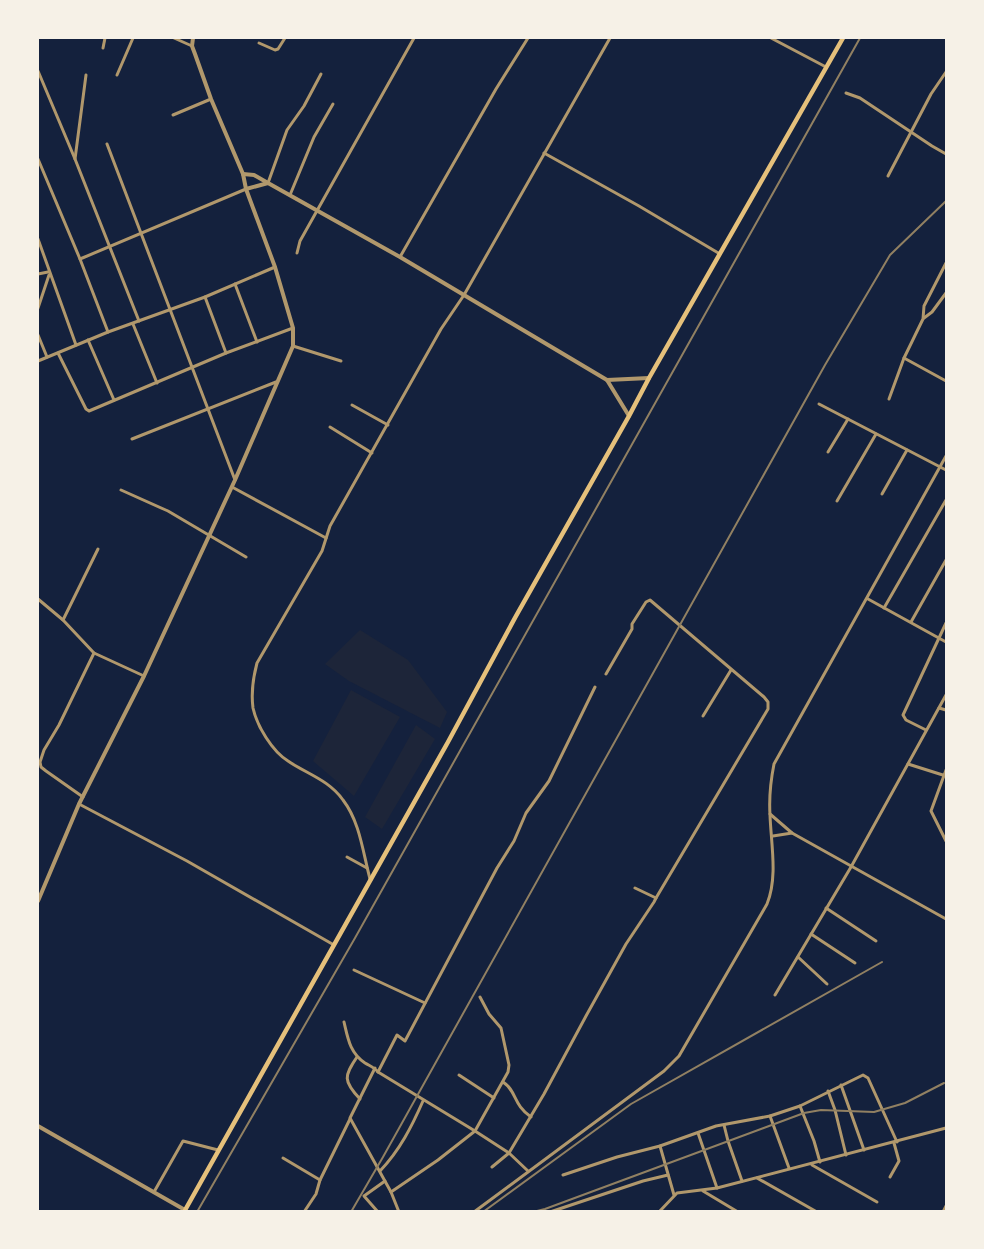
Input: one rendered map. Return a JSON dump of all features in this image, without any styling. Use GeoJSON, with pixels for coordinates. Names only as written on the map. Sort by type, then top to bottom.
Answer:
{"type":"FeatureCollection","features":[{"type":"Feature","properties":{"kind":"main road"},"geometry":{"type":"LineString","coordinates":[[184,1211],[335,945],[516,616],[630,416],[649,378],[843,38]]}},
{"type":"Feature","properties":{"kind":"street"},"geometry":{"type":"LineString","coordinates":[[104,48],[105,38]]}},
{"type":"Feature","properties":{"kind":"street"},"geometry":{"type":"LineString","coordinates":[[117,76],[133,38]]}},
{"type":"Feature","properties":{"kind":"street"},"geometry":{"type":"LineString","coordinates":[[174,38],[192,46]]}},
{"type":"Feature","properties":{"kind":"street"},"geometry":{"type":"LineString","coordinates":[[38,901],[79,804],[144,676],[235,480],[293,346],[292,328],[275,267],[246,189],[243,174],[211,99],[192,46],[193,38]]}},
{"type":"Feature","properties":{"kind":"street"},"geometry":{"type":"LineString","coordinates":[[259,43],[275,50],[278,49],[285,38]]}},
{"type":"Feature","properties":{"kind":"street"},"geometry":{"type":"LineString","coordinates":[[297,253],[300,241],[316,210],[414,38]]}},
{"type":"Feature","properties":{"kind":"street"},"geometry":{"type":"LineString","coordinates":[[400,257],[496,89],[528,38]]}},
{"type":"Feature","properties":{"kind":"street"},"geometry":{"type":"LineString","coordinates":[[370,879],[354,817],[343,800],[326,782],[288,761],[278,754],[269,743],[253,709],[253,681],[257,663],[322,552],[335,518],[441,329],[464,295],[610,38]]}},
{"type":"Feature","properties":{"kind":"street"},"geometry":{"type":"LineString","coordinates":[[771,38],[826,67]]}},
{"type":"Feature","properties":{"kind":"street"},"geometry":{"type":"LineString","coordinates":[[38,71],[139,321]]}},
{"type":"Feature","properties":{"kind":"street"},"geometry":{"type":"LineString","coordinates":[[888,176],[910,131],[946,72]]}},
{"type":"Feature","properties":{"kind":"street"},"geometry":{"type":"LineString","coordinates":[[268,183],[287,130],[304,106],[321,74]]}},
{"type":"Feature","properties":{"kind":"street"},"geometry":{"type":"LineString","coordinates":[[75,159],[86,75]]}},
{"type":"Feature","properties":{"kind":"street"},"geometry":{"type":"LineString","coordinates":[[846,93],[860,98],[946,154]]}},
{"type":"Feature","properties":{"kind":"street"},"geometry":{"type":"LineString","coordinates":[[173,115],[211,99]]}},
{"type":"Feature","properties":{"kind":"street"},"geometry":{"type":"LineString","coordinates":[[290,195],[314,137],[333,104]]}},
{"type":"Feature","properties":{"kind":"street"},"geometry":{"type":"LineString","coordinates":[[107,144],[235,480]]}},
{"type":"Feature","properties":{"kind":"street"},"geometry":{"type":"LineString","coordinates":[[544,153],[720,254]]}},
{"type":"Feature","properties":{"kind":"street"},"geometry":{"type":"LineString","coordinates":[[38,159],[108,332]]}},
{"type":"Feature","properties":{"kind":"street"},"geometry":{"type":"LineString","coordinates":[[243,174],[254,175],[400,257],[607,380],[630,416]]}},
{"type":"Feature","properties":{"kind":"street"},"geometry":{"type":"LineString","coordinates":[[80,259],[246,189],[268,183]]}},
{"type":"Feature","properties":{"kind":"street"},"geometry":{"type":"LineString","coordinates":[[38,239],[76,345]]}},
{"type":"Feature","properties":{"kind":"street"},"geometry":{"type":"LineString","coordinates":[[889,399],[904,358],[923,319],[924,306],[946,263]]}},
{"type":"Feature","properties":{"kind":"street"},"geometry":{"type":"LineString","coordinates":[[38,361],[108,332],[204,297],[275,267]]}},
{"type":"Feature","properties":{"kind":"street"},"geometry":{"type":"LineString","coordinates":[[38,274],[49,273]]}},
{"type":"Feature","properties":{"kind":"street"},"geometry":{"type":"LineString","coordinates":[[38,308],[49,273]]}},
{"type":"Feature","properties":{"kind":"street"},"geometry":{"type":"LineString","coordinates":[[235,284],[257,342]]}},
{"type":"Feature","properties":{"kind":"street"},"geometry":{"type":"LineString","coordinates":[[923,319],[932,312],[946,293]]}},
{"type":"Feature","properties":{"kind":"street"},"geometry":{"type":"LineString","coordinates":[[204,297],[226,353]]}},
{"type":"Feature","properties":{"kind":"street"},"geometry":{"type":"LineString","coordinates":[[133,324],[157,383]]}},
{"type":"Feature","properties":{"kind":"street"},"geometry":{"type":"LineString","coordinates":[[58,352],[88,411],[226,353],[292,328]]}},
{"type":"Feature","properties":{"kind":"street"},"geometry":{"type":"LineString","coordinates":[[38,335],[47,357]]}},
{"type":"Feature","properties":{"kind":"street"},"geometry":{"type":"LineString","coordinates":[[88,340],[114,400]]}},
{"type":"Feature","properties":{"kind":"street"},"geometry":{"type":"LineString","coordinates":[[293,346],[341,362]]}},
{"type":"Feature","properties":{"kind":"street"},"geometry":{"type":"LineString","coordinates":[[904,358],[946,381]]}},
{"type":"Feature","properties":{"kind":"street"},"geometry":{"type":"LineString","coordinates":[[607,380],[649,378]]}},
{"type":"Feature","properties":{"kind":"street"},"geometry":{"type":"LineString","coordinates":[[132,439],[276,382]]}},
{"type":"Feature","properties":{"kind":"street"},"geometry":{"type":"LineString","coordinates":[[819,404],[946,470]]}},
{"type":"Feature","properties":{"kind":"street"},"geometry":{"type":"LineString","coordinates":[[352,405],[388,425]]}},
{"type":"Feature","properties":{"kind":"street"},"geometry":{"type":"LineString","coordinates":[[828,452],[848,419]]}},
{"type":"Feature","properties":{"kind":"street"},"geometry":{"type":"LineString","coordinates":[[330,427],[372,454]]}},
{"type":"Feature","properties":{"kind":"street"},"geometry":{"type":"LineString","coordinates":[[837,502],[876,434]]}},
{"type":"Feature","properties":{"kind":"street"},"geometry":{"type":"LineString","coordinates":[[882,494],[907,450]]}},
{"type":"Feature","properties":{"kind":"street"},"geometry":{"type":"LineString","coordinates":[[474,1212],[664,1071],[679,1056],[769,899],[772,887],[773,836],[770,814],[774,764],[868,599],[946,456]]}},
{"type":"Feature","properties":{"kind":"street"},"geometry":{"type":"LineString","coordinates":[[231,487],[326,538]]}},
{"type":"Feature","properties":{"kind":"street"},"geometry":{"type":"LineString","coordinates":[[121,490],[168,512],[246,557]]}},
{"type":"Feature","properties":{"kind":"street"},"geometry":{"type":"LineString","coordinates":[[884,608],[946,500]]}},
{"type":"Feature","properties":{"kind":"street"},"geometry":{"type":"LineString","coordinates":[[62,620],[98,549]]}},
{"type":"Feature","properties":{"kind":"street"},"geometry":{"type":"LineString","coordinates":[[911,622],[946,560]]}},
{"type":"Feature","properties":{"kind":"street"},"geometry":{"type":"LineString","coordinates":[[38,599],[62,620],[94,653],[144,676]]}},
{"type":"Feature","properties":{"kind":"street"},"geometry":{"type":"LineString","coordinates":[[868,599],[946,642]]}},
{"type":"Feature","properties":{"kind":"street"},"geometry":{"type":"LineString","coordinates":[[492,1167],[509,1153],[626,944],[656,898],[768,709],[768,702],[764,697],[650,600],[646,602],[632,624],[632,629],[606,674]]}},
{"type":"Feature","properties":{"kind":"street"},"geometry":{"type":"LineString","coordinates":[[926,730],[906,720],[903,714],[946,623]]}},
{"type":"Feature","properties":{"kind":"street"},"geometry":{"type":"LineString","coordinates":[[83,797],[41,767],[40,762],[44,750],[59,725],[94,653]]}},
{"type":"Feature","properties":{"kind":"street"},"geometry":{"type":"LineString","coordinates":[[703,716],[731,670]]}},
{"type":"Feature","properties":{"kind":"street"},"geometry":{"type":"LineString","coordinates":[[378,1072],[397,1035],[405,1042],[497,868],[514,841],[526,813],[548,781],[595,687]]}},
{"type":"Feature","properties":{"kind":"street"},"geometry":{"type":"LineString","coordinates":[[775,995],[851,867],[946,695]]}},
{"type":"Feature","properties":{"kind":"street"},"geometry":{"type":"LineString","coordinates":[[939,708],[946,710]]}},
{"type":"Feature","properties":{"kind":"street"},"geometry":{"type":"LineString","coordinates":[[908,764],[946,776]]}},
{"type":"Feature","properties":{"kind":"street"},"geometry":{"type":"LineString","coordinates":[[946,770],[946,776],[931,811],[946,841]]}},
{"type":"Feature","properties":{"kind":"street"},"geometry":{"type":"LineString","coordinates":[[79,804],[219,878],[335,945]]}},
{"type":"Feature","properties":{"kind":"street"},"geometry":{"type":"LineString","coordinates":[[770,814],[792,833],[946,919]]}},
{"type":"Feature","properties":{"kind":"street"},"geometry":{"type":"LineString","coordinates":[[773,836],[792,833]]}},
{"type":"Feature","properties":{"kind":"street"},"geometry":{"type":"LineString","coordinates":[[346,857],[367,868]]}},
{"type":"Feature","properties":{"kind":"street"},"geometry":{"type":"LineString","coordinates":[[635,888],[656,898]]}},
{"type":"Feature","properties":{"kind":"street"},"geometry":{"type":"LineString","coordinates":[[826,908],[876,941]]}},
{"type":"Feature","properties":{"kind":"street"},"geometry":{"type":"LineString","coordinates":[[811,934],[855,963]]}},
{"type":"Feature","properties":{"kind":"street"},"geometry":{"type":"LineString","coordinates":[[798,957],[827,984]]}},
{"type":"Feature","properties":{"kind":"street"},"geometry":{"type":"LineString","coordinates":[[354,970],[425,1003]]}},
{"type":"Feature","properties":{"kind":"street"},"geometry":{"type":"LineString","coordinates":[[391,1192],[438,1160],[475,1131],[508,1072],[509,1065],[500,1028],[489,1014],[480,996]]}},
{"type":"Feature","properties":{"kind":"street"},"geometry":{"type":"LineString","coordinates":[[344,1022],[350,1048],[357,1057],[509,1153],[528,1171]]}},
{"type":"Feature","properties":{"kind":"street"},"geometry":{"type":"LineString","coordinates":[[357,1057],[348,1070],[347,1077],[352,1091],[360,1099]]}},
{"type":"Feature","properties":{"kind":"street"},"geometry":{"type":"LineString","coordinates":[[304,1212],[316,1194],[320,1180],[375,1068]]}},
{"type":"Feature","properties":{"kind":"street"},"geometry":{"type":"LineString","coordinates":[[459,1075],[494,1098]]}},
{"type":"Feature","properties":{"kind":"street"},"geometry":{"type":"LineString","coordinates":[[563,1175],[724,1125],[770,1116],[800,1106],[863,1075],[868,1078],[896,1142],[899,1161],[890,1178]]}},
{"type":"Feature","properties":{"kind":"street"},"geometry":{"type":"LineString","coordinates":[[503,1082],[510,1087],[520,1108],[530,1117]]}},
{"type":"Feature","properties":{"kind":"street"},"geometry":{"type":"LineString","coordinates":[[841,1085],[864,1150]]}},
{"type":"Feature","properties":{"kind":"street"},"geometry":{"type":"LineString","coordinates":[[828,1091],[835,1110],[846,1155]]}},
{"type":"Feature","properties":{"kind":"street"},"geometry":{"type":"LineString","coordinates":[[380,1171],[390,1161],[404,1140],[424,1101]]}},
{"type":"Feature","properties":{"kind":"street"},"geometry":{"type":"LineString","coordinates":[[800,1106],[820,1162]]}},
{"type":"Feature","properties":{"kind":"street"},"geometry":{"type":"LineString","coordinates":[[770,1116],[789,1168]]}},
{"type":"Feature","properties":{"kind":"street"},"geometry":{"type":"LineString","coordinates":[[350,1118],[391,1192],[399,1212]]}},
{"type":"Feature","properties":{"kind":"street"},"geometry":{"type":"LineString","coordinates":[[724,1125],[742,1181]]}},
{"type":"Feature","properties":{"kind":"street"},"geometry":{"type":"LineString","coordinates":[[38,1126],[184,1211]]}},
{"type":"Feature","properties":{"kind":"street"},"geometry":{"type":"LineString","coordinates":[[659,1212],[677,1193],[717,1188],[946,1128]]}},
{"type":"Feature","properties":{"kind":"street"},"geometry":{"type":"LineString","coordinates":[[698,1133],[717,1188]]}},
{"type":"Feature","properties":{"kind":"street"},"geometry":{"type":"LineString","coordinates":[[154,1192],[183,1141],[218,1150]]}},
{"type":"Feature","properties":{"kind":"street"},"geometry":{"type":"LineString","coordinates":[[660,1146],[674,1195]]}},
{"type":"Feature","properties":{"kind":"street"},"geometry":{"type":"LineString","coordinates":[[283,1158],[320,1180]]}},
{"type":"Feature","properties":{"kind":"street"},"geometry":{"type":"LineString","coordinates":[[811,1164],[877,1202]]}},
{"type":"Feature","properties":{"kind":"street"},"geometry":{"type":"LineString","coordinates":[[550,1212],[643,1181],[668,1176]]}},
{"type":"Feature","properties":{"kind":"street"},"geometry":{"type":"LineString","coordinates":[[756,1178],[817,1212]]}},
{"type":"Feature","properties":{"kind":"street"},"geometry":{"type":"LineString","coordinates":[[378,1212],[364,1196],[385,1181]]}},
{"type":"Feature","properties":{"kind":"street"},"geometry":{"type":"LineString","coordinates":[[703,1191],[738,1212]]}},
{"type":"Feature","properties":{"kind":"street"},"geometry":{"type":"LineString","coordinates":[[943,1212],[946,1206]]}},
{"type":"Feature","properties":{"kind":"shaded area"},"geometry":{"type":"Polygon","coordinates":[[[360,630],[408,660],[447,712],[440,728],[349,681],[325,664],[360,630]]]}},
{"type":"Feature","properties":{"kind":"shaded area"},"geometry":{"type":"Polygon","coordinates":[[[351,690],[400,717],[354,796],[313,761],[351,690]]]}},
{"type":"Feature","properties":{"kind":"shaded area"},"geometry":{"type":"Polygon","coordinates":[[[416,725],[435,739],[382,829],[365,817],[416,725]]]}},
{"type":"Feature","properties":{"kind":"railway"},"geometry":{"type":"LineString","coordinates":[[197,1212],[355,938],[860,38]]}},
{"type":"Feature","properties":{"kind":"railway"},"geometry":{"type":"LineString","coordinates":[[351,1212],[825,365],[890,255],[946,201]]}},
{"type":"Feature","properties":{"kind":"railway"},"geometry":{"type":"LineString","coordinates":[[483,1212],[631,1104],[882,962]]}},
{"type":"Feature","properties":{"kind":"railway"},"geometry":{"type":"LineString","coordinates":[[533,1212],[804,1113],[821,1110],[874,1112],[905,1103],[944,1083]]}}]}
